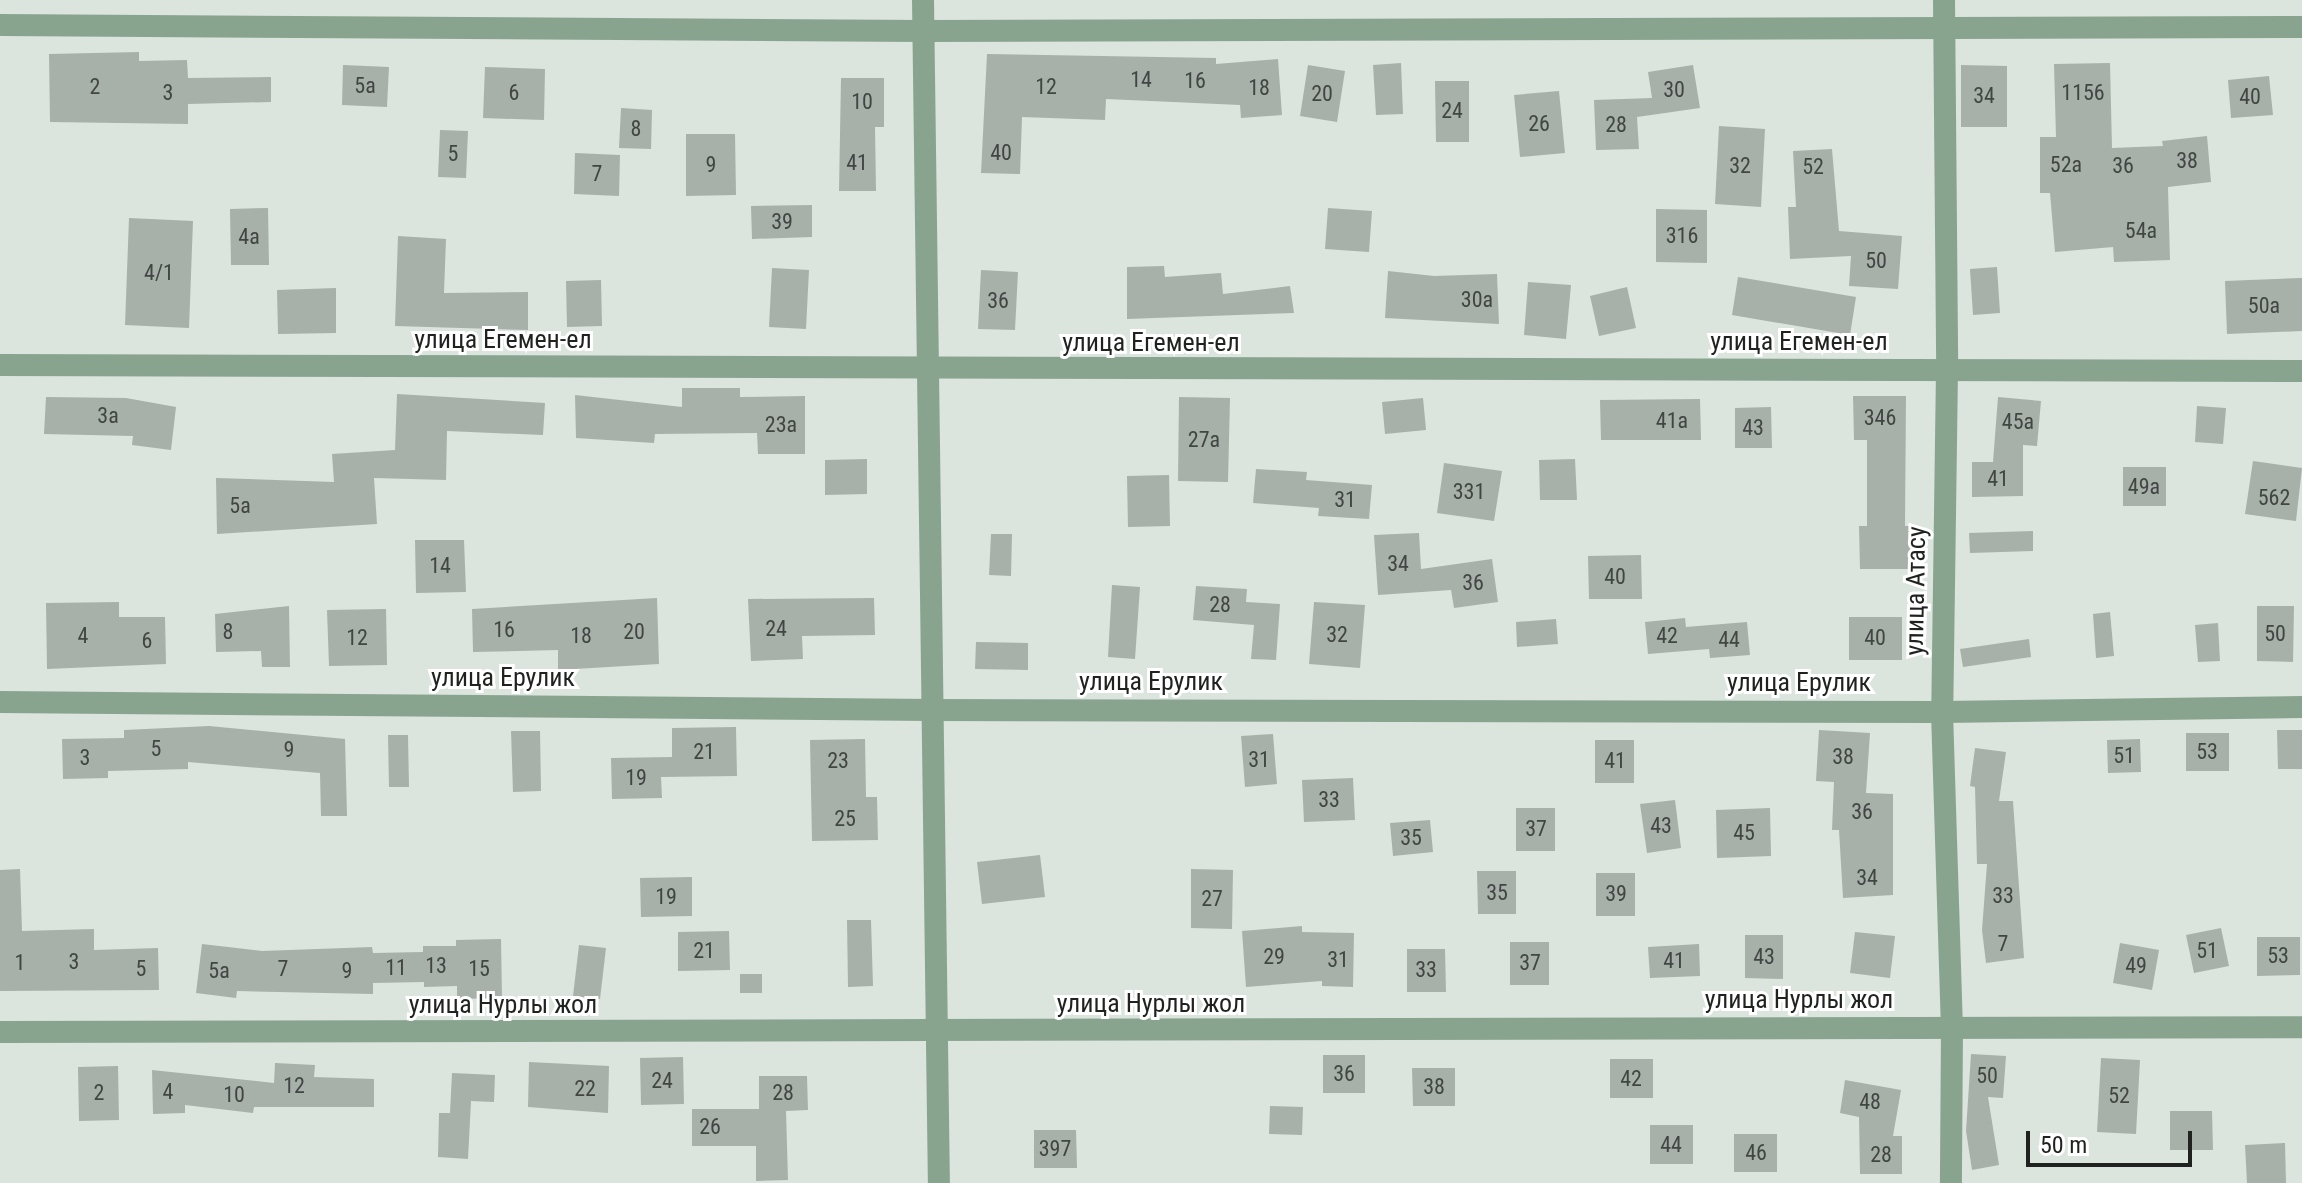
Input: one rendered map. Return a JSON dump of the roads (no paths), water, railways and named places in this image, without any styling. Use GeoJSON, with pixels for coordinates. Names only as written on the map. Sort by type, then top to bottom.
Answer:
{"type":"FeatureCollection","features":[{"type":"Feature","properties":{"kind":"street"},"geometry":{"type":"LineString","coordinates":[[923,0],[925,371],[939,1183]]}},
{"type":"Feature","properties":{"kind":"street","name":"улица Атасу"},"geometry":{"type":"LineString","coordinates":[[1944,0],[1947,370],[1942,712],[1952,1027],[1951,1183]]}},
{"type":"Feature","properties":{"kind":"street"},"geometry":{"type":"LineString","coordinates":[[0,25],[922,31],[2302,27]]}},
{"type":"Feature","properties":{"kind":"street","name":"улица Егемен-ел"},"geometry":{"type":"LineString","coordinates":[[0,365],[925,371],[2302,371]]}},
{"type":"Feature","properties":{"kind":"street","name":"улица Ерулик"},"geometry":{"type":"LineString","coordinates":[[0,702],[931,710],[1942,712],[2302,707]]}},
{"type":"Feature","properties":{"kind":"street","name":"улица Нурлы жол"},"geometry":{"type":"LineString","coordinates":[[0,1032],[935,1033],[2302,1027]]}}]}
